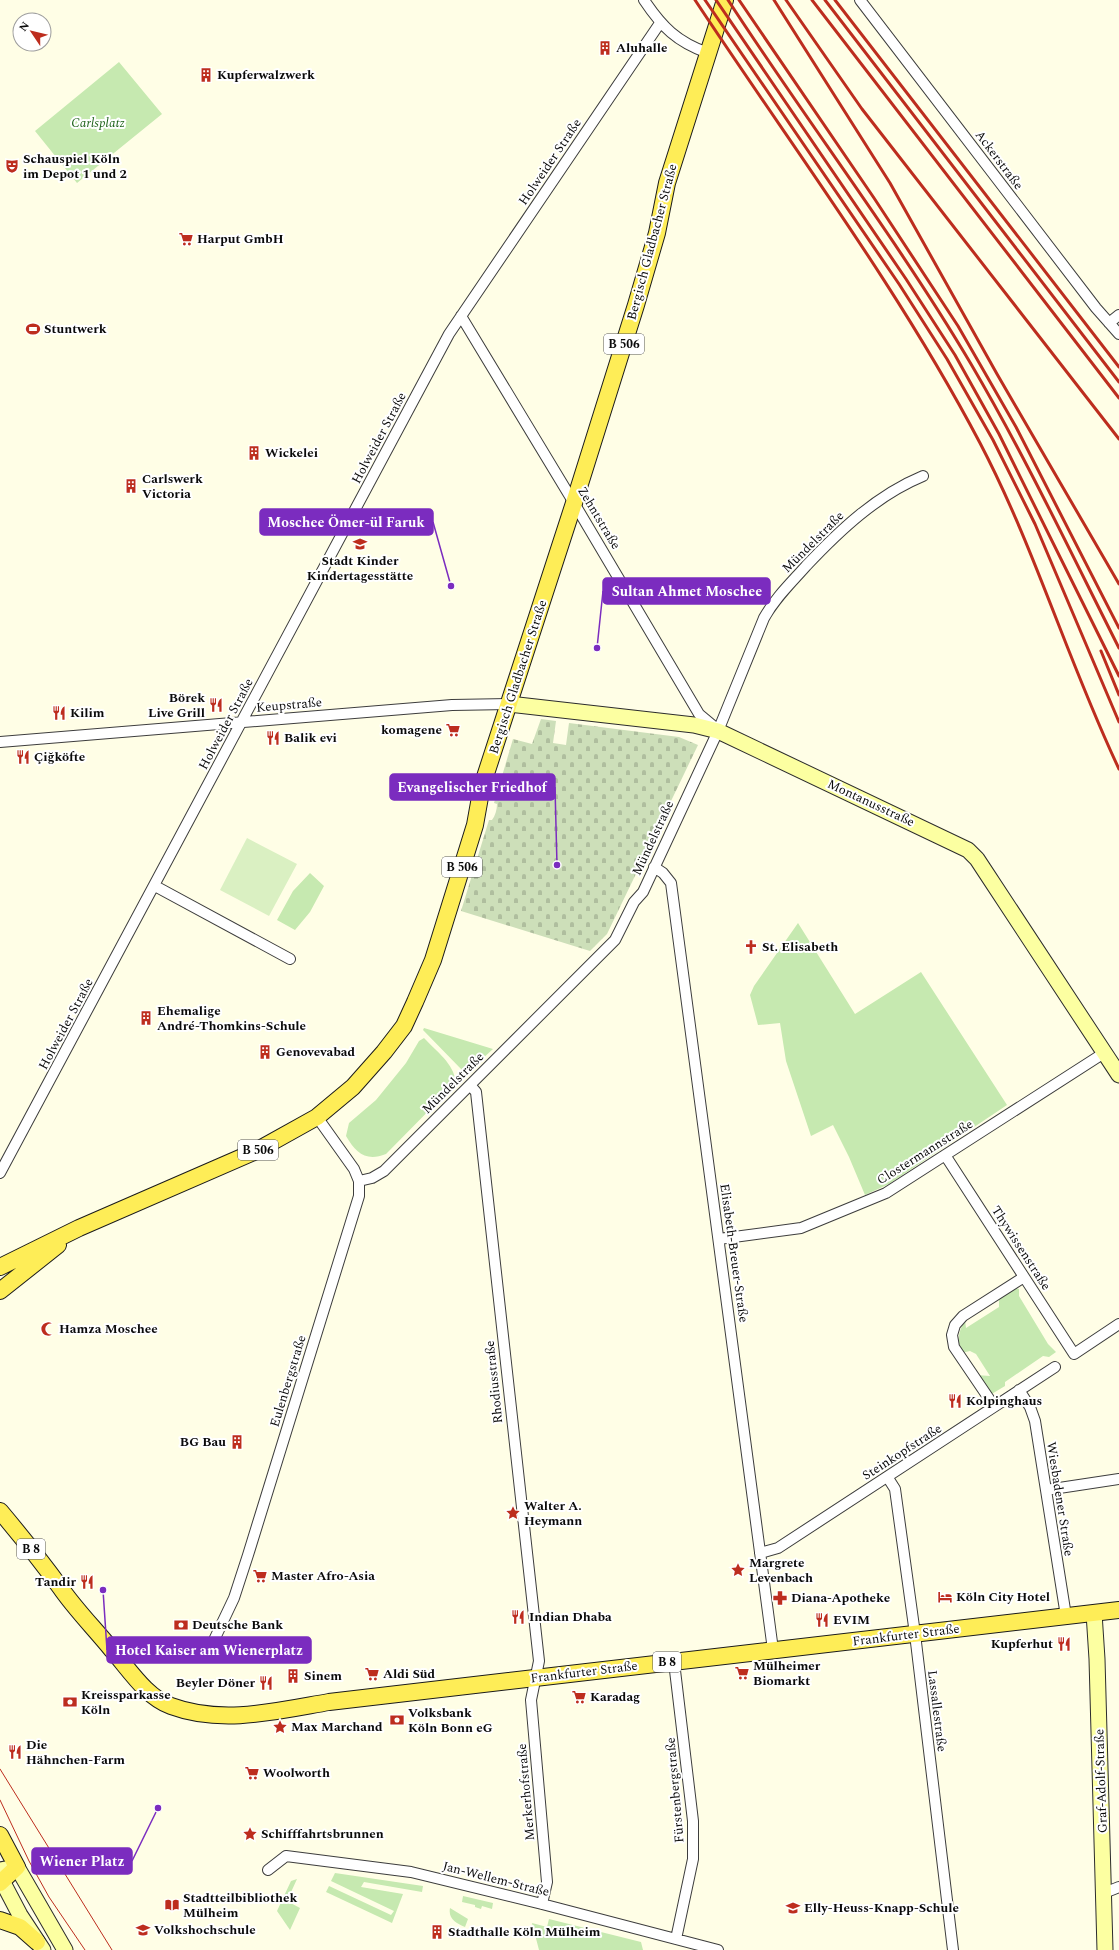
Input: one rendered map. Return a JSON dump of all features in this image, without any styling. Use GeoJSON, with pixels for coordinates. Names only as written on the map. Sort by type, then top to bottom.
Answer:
{"type":"FeatureCollection","features":[{"type":"Feature","properties":{"kind":"main road","name":"Bergisch Gladbacher Straße"},"geometry":{"type":"LineString","coordinates":[[0,1267],[79,1228],[256,1151],[317,1118],[353,1087],[404,1026],[433,960],[475,825],[482,786],[574,502],[657,233],[667,183],[725,0]]}},
{"type":"Feature","properties":{"kind":"main road","name":"Bergisch Gladbacher Straße"},"geometry":{"type":"LineString","coordinates":[[0,1291],[79,1228]]}},
{"type":"Feature","properties":{"kind":"main road","name":"Frankfurter Straße"},"geometry":{"type":"LineString","coordinates":[[0,1511],[45,1565],[60,1588],[134,1675],[157,1698],[170,1705],[203,1714],[242,1715],[270,1712],[329,1702],[1119,1610]]}},
{"type":"Feature","properties":{"kind":"main road"},"geometry":{"type":"LineString","coordinates":[[0,1835],[17,1867],[1,1878]]}},
{"type":"Feature","properties":{"kind":"main road"},"geometry":{"type":"LineString","coordinates":[[0,1920],[20,1927],[40,1946]]}},
{"type":"Feature","properties":{"kind":"street"},"geometry":{"type":"LineString","coordinates":[[644,0],[660,23],[684,43],[708,53]]}},
{"type":"Feature","properties":{"kind":"street","name":"Ackerstraße"},"geometry":{"type":"LineString","coordinates":[[860,0],[1119,334]]}},
{"type":"Feature","properties":{"kind":"street","name":"Holweider Straße"},"geometry":{"type":"LineString","coordinates":[[0,1173],[155,886],[449,334],[660,23]]}},
{"type":"Feature","properties":{"kind":"street"},"geometry":{"type":"LineString","coordinates":[[1109,323],[1119,315]]}},
{"type":"Feature","properties":{"kind":"street","name":"Zehntstraße"},"geometry":{"type":"LineString","coordinates":[[461,316],[574,502],[699,714],[718,731]]}},
{"type":"Feature","properties":{"kind":"street","name":"Mündelstraße"},"geometry":{"type":"LineString","coordinates":[[359,1181],[372,1178],[384,1171],[615,940],[634,902],[643,892],[718,731],[764,618],[773,603],[820,552],[859,516],[904,484],[924,476]]}},
{"type":"Feature","properties":{"kind":"street","name":"Keupstraße"},"geometry":{"type":"LineString","coordinates":[[0,742],[452,705],[509,704]]}},
{"type":"Feature","properties":{"kind":"street","name":"Montanusstraße"},"geometry":{"type":"LineString","coordinates":[[509,704],[694,725],[718,731],[968,850],[977,859],[1119,1075]]}},
{"type":"Feature","properties":{"kind":"street","name":"Elisabeth-Breuer-Straße"},"geometry":{"type":"LineString","coordinates":[[654,867],[663,872],[671,884],[773,1650]]}},
{"type":"Feature","properties":{"kind":"street"},"geometry":{"type":"LineString","coordinates":[[155,886],[290,959]]}},
{"type":"Feature","properties":{"kind":"street","name":"Clostermannstraße"},"geometry":{"type":"LineString","coordinates":[[719,1239],[801,1228],[886,1193],[1104,1053]]}},
{"type":"Feature","properties":{"kind":"street","name":"Rhodiusstraße"},"geometry":{"type":"LineString","coordinates":[[470,1085],[476,1092],[539,1661],[535,1678]]}},
{"type":"Feature","properties":{"kind":"street"},"geometry":{"type":"LineString","coordinates":[[317,1118],[354,1169],[359,1181]]}},
{"type":"Feature","properties":{"kind":"street","name":"Thywissenstraße"},"geometry":{"type":"LineString","coordinates":[[945,1155],[1074,1354],[1119,1324]]}},
{"type":"Feature","properties":{"kind":"street","name":"Eulenbergstraße"},"geometry":{"type":"LineString","coordinates":[[206,1657],[234,1598],[248,1555],[359,1196],[359,1181]]}},
{"type":"Feature","properties":{"kind":"street"},"geometry":{"type":"LineString","coordinates":[[994,1406],[954,1347],[952,1335],[955,1325],[963,1316],[1024,1277]]}},
{"type":"Feature","properties":{"kind":"street","name":"Steinkopfstraße"},"geometry":{"type":"LineString","coordinates":[[760,1553],[778,1548],[888,1478],[994,1406],[1055,1367]]}},
{"type":"Feature","properties":{"kind":"street","name":"Wiesbadener Straße"},"geometry":{"type":"LineString","coordinates":[[1019,1390],[1030,1408],[1035,1421],[1066,1616]]}},
{"type":"Feature","properties":{"kind":"street","name":"Lassallestraße"},"geometry":{"type":"LineString","coordinates":[[888,1478],[895,1489],[915,1634],[953,1950]]}},
{"type":"Feature","properties":{"kind":"street"},"geometry":{"type":"LineString","coordinates":[[1046,1490],[1119,1479]]}},
{"type":"Feature","properties":{"kind":"street","name":"Graf-Adolf-Straße"},"geometry":{"type":"LineString","coordinates":[[1094,1613],[1097,1659],[1105,1950]]}},
{"type":"Feature","properties":{"kind":"street","name":"Fürstenbergstraße"},"geometry":{"type":"LineString","coordinates":[[674,1662],[694,1821],[693,1859],[676,1939]]}},
{"type":"Feature","properties":{"kind":"street","name":"Merkerhofstraße"},"geometry":{"type":"LineString","coordinates":[[535,1678],[531,1700],[547,1882],[542,1904]]}},
{"type":"Feature","properties":{"kind":"street","name":"Jan-Wellem-Straße"},"geometry":{"type":"LineString","coordinates":[[268,1870],[286,1856],[359,1864],[411,1872],[542,1904],[718,1950]]}},
{"type":"Feature","properties":{"kind":"street"},"geometry":{"type":"LineString","coordinates":[[17,1867],[65,1950]]}},
{"type":"Feature","properties":{"kind":"street"},"geometry":{"type":"LineString","coordinates":[[1,1878],[40,1946]]}},
{"type":"Feature","properties":{"kind":"street"},"geometry":{"type":"LineString","coordinates":[[1104,1893],[1119,1887]]}},
{"type":"Feature","properties":{"kind":"green space","name":"Carlsplatz"},"geometry":{"type":"Polygon","coordinates":[[[119,62],[162,114],[77,183],[35,131],[119,62]]]}},
{"type":"Feature","properties":{"kind":"green space"},"geometry":{"type":"Polygon","coordinates":[[[541,719],[556,721],[553,743],[566,745],[569,723],[679,737],[698,745],[607,934],[590,951],[461,911],[489,820],[492,820],[496,813],[497,804],[494,803],[513,739],[532,744],[541,719]]]}},
{"type":"Feature","properties":{"kind":"green space"},"geometry":{"type":"Polygon","coordinates":[[[247,838],[297,864],[269,916],[220,890],[247,838]]]}},
{"type":"Feature","properties":{"kind":"green space"},"geometry":{"type":"Polygon","coordinates":[[[310,873],[324,886],[310,912],[295,930],[277,920],[293,891],[310,873]]]}},
{"type":"Feature","properties":{"kind":"green space"},"geometry":{"type":"Polygon","coordinates":[[[798,923],[855,1014],[921,972],[1007,1105],[889,1184],[865,1195],[849,1157],[833,1125],[811,1136],[786,1061],[780,1023],[758,1025],[750,995],[754,986],[798,923]]]}},
{"type":"Feature","properties":{"kind":"green space"},"geometry":{"type":"Polygon","coordinates":[[[424,1028],[493,1049],[469,1071],[462,1070],[423,1030],[424,1028]]]}},
{"type":"Feature","properties":{"kind":"green space"},"geometry":{"type":"Polygon","coordinates":[[[424,1038],[445,1059],[453,1071],[455,1084],[386,1154],[373,1157],[362,1154],[354,1147],[346,1136],[349,1123],[376,1100],[406,1063],[419,1041],[424,1038]]]}},
{"type":"Feature","properties":{"kind":"green space"},"geometry":{"type":"Polygon","coordinates":[[[1016,1288],[1019,1289],[1019,1296],[1048,1344],[1056,1352],[1049,1357],[1043,1356],[1005,1382],[1005,1386],[990,1395],[976,1375],[990,1376],[976,1354],[970,1351],[961,1353],[959,1344],[960,1333],[965,1320],[966,1328],[999,1307],[999,1298],[1016,1288]]]}},
{"type":"Feature","properties":{"kind":"green space"},"geometry":{"type":"Polygon","coordinates":[[[335,1873],[423,1886],[422,1892],[364,1882],[361,1887],[403,1894],[392,1923],[326,1892],[329,1886],[391,1915],[394,1911],[331,1881],[335,1873]]]}},
{"type":"Feature","properties":{"kind":"green space"},"geometry":{"type":"Polygon","coordinates":[[[297,1879],[287,1901],[300,1908],[290,1930],[277,1911],[291,1881],[297,1879]]]}},
{"type":"Feature","properties":{"kind":"green space"},"geometry":{"type":"Polygon","coordinates":[[[463,1896],[493,1903],[492,1909],[482,1906],[481,1909],[475,1907],[475,1905],[462,1902],[463,1896]]]}},
{"type":"Feature","properties":{"kind":"green space"},"geometry":{"type":"Polygon","coordinates":[[[450,1908],[468,1919],[465,1927],[451,1918],[450,1908]]]}},
{"type":"Feature","properties":{"kind":"green space"},"geometry":{"type":"Polygon","coordinates":[[[549,1919],[641,1942],[643,1950],[539,1950],[532,1923],[547,1927],[549,1919]]]}},
{"type":"Feature","properties":{"kind":"tram line"},"geometry":{"type":"LineString","coordinates":[[0,1769],[112,1950]]}},
{"type":"Feature","properties":{"kind":"tram line"},"geometry":{"type":"LineString","coordinates":[[0,1800],[29,1861],[49,1897],[85,1950]]}},
{"type":"Feature","properties":{"kind":"railway"},"geometry":{"type":"LineString","coordinates":[[695,0],[879,273],[915,329],[980,443],[1018,523],[1084,688],[1119,769]]}},
{"type":"Feature","properties":{"kind":"railway"},"geometry":{"type":"LineString","coordinates":[[705,0],[899,284],[947,359],[993,440],[1035,524],[1119,722]]}},
{"type":"Feature","properties":{"kind":"railway"},"geometry":{"type":"LineString","coordinates":[[716,0],[906,279],[955,355],[999,434],[1119,676]]}},
{"type":"Feature","properties":{"kind":"railway"},"geometry":{"type":"LineString","coordinates":[[728,0],[943,317],[991,399],[1029,469],[1119,648]]}},
{"type":"Feature","properties":{"kind":"railway"},"geometry":{"type":"LineString","coordinates":[[739,0],[874,198],[958,326],[1016,427],[1119,628]]}},
{"type":"Feature","properties":{"kind":"railway"},"geometry":{"type":"LineString","coordinates":[[774,0],[890,183],[997,374],[1119,584]]}},
{"type":"Feature","properties":{"kind":"railway"},"geometry":{"type":"LineString","coordinates":[[786,0],[862,109],[1119,439]]}},
{"type":"Feature","properties":{"kind":"railway"},"geometry":{"type":"LineString","coordinates":[[812,0],[1119,398]]}},
{"type":"Feature","properties":{"kind":"railway"},"geometry":{"type":"LineString","coordinates":[[825,0],[1119,382]]}},
{"type":"Feature","properties":{"kind":"railway"},"geometry":{"type":"LineString","coordinates":[[835,0],[1119,367]]}},
{"type":"Feature","properties":{"kind":"railway"},"geometry":{"type":"LineString","coordinates":[[1101,651],[1119,695]]}},
{"type":"Feature","properties":{"kind":"place","name":"Aluhalle"},"geometry":{"type":"Point","coordinates":[605,48]}},
{"type":"Feature","properties":{"kind":"place","name":"Kupferwalzwerk"},"geometry":{"type":"Point","coordinates":[206,75]}},
{"type":"Feature","properties":{"kind":"place","name":"Schauspiel Köln im Depot 1 und 2"},"geometry":{"type":"Point","coordinates":[12,166]}},
{"type":"Feature","properties":{"kind":"place","name":"Harput GmbH"},"geometry":{"type":"Point","coordinates":[186,239]}},
{"type":"Feature","properties":{"kind":"place","name":"Stuntwerk"},"geometry":{"type":"Point","coordinates":[33,329]}},
{"type":"Feature","properties":{"kind":"place","name":"Wickelei"},"geometry":{"type":"Point","coordinates":[254,453]}},
{"type":"Feature","properties":{"kind":"place","name":"Carlswerk Victoria"},"geometry":{"type":"Point","coordinates":[131,486]}},
{"type":"Feature","properties":{"kind":"place","name":"Stadt Kinder Kindertagesstätte"},"geometry":{"type":"Point","coordinates":[360,544]}},
{"type":"Feature","properties":{"kind":"place","name":"Moschee Ömer-ül Faruk"},"geometry":{"type":"Point","coordinates":[451,586]}},
{"type":"Feature","properties":{"kind":"place","name":"Sultan Ahmet Moschee"},"geometry":{"type":"Point","coordinates":[597,648]}},
{"type":"Feature","properties":{"kind":"place","name":"Börek Live Grill"},"geometry":{"type":"Point","coordinates":[216,705]}},
{"type":"Feature","properties":{"kind":"place","name":"Kilim"},"geometry":{"type":"Point","coordinates":[59,713]}},
{"type":"Feature","properties":{"kind":"place","name":"komagene"},"geometry":{"type":"Point","coordinates":[453,730]}},
{"type":"Feature","properties":{"kind":"place","name":"Balik evi"},"geometry":{"type":"Point","coordinates":[273,738]}},
{"type":"Feature","properties":{"kind":"place","name":"Çiğköfte"},"geometry":{"type":"Point","coordinates":[23,757]}},
{"type":"Feature","properties":{"kind":"place","name":"Evangelischer Friedhof"},"geometry":{"type":"Point","coordinates":[557,865]}},
{"type":"Feature","properties":{"kind":"place","name":"St. Elisabeth"},"geometry":{"type":"Point","coordinates":[751,947]}},
{"type":"Feature","properties":{"kind":"place","name":"Ehemalige André-Thomkins-Schule"},"geometry":{"type":"Point","coordinates":[146,1018]}},
{"type":"Feature","properties":{"kind":"place","name":"Genovevabad"},"geometry":{"type":"Point","coordinates":[265,1052]}},
{"type":"Feature","properties":{"kind":"place","name":"Hamza Moschee"},"geometry":{"type":"Point","coordinates":[48,1329]}},
{"type":"Feature","properties":{"kind":"place","name":"Kolpinghaus"},"geometry":{"type":"Point","coordinates":[955,1401]}},
{"type":"Feature","properties":{"kind":"place","name":"BG Bau"},"geometry":{"type":"Point","coordinates":[237,1442]}},
{"type":"Feature","properties":{"kind":"place","name":"Walter A. Heymann"},"geometry":{"type":"Point","coordinates":[513,1513]}},
{"type":"Feature","properties":{"kind":"place","name":"Margrete Levenbach"},"geometry":{"type":"Point","coordinates":[738,1570]}},
{"type":"Feature","properties":{"kind":"place","name":"Master Afro-Asia"},"geometry":{"type":"Point","coordinates":[260,1576]}},
{"type":"Feature","properties":{"kind":"place","name":"Tandir"},"geometry":{"type":"Point","coordinates":[87,1582]}},
{"type":"Feature","properties":{"kind":"place","name":"Hotel Kaiser am Wienerplatz"},"geometry":{"type":"Point","coordinates":[103,1590]}},
{"type":"Feature","properties":{"kind":"place","name":"Köln City Hotel"},"geometry":{"type":"Point","coordinates":[945,1597]}},
{"type":"Feature","properties":{"kind":"place","name":"Diana-Apotheke"},"geometry":{"type":"Point","coordinates":[780,1598]}},
{"type":"Feature","properties":{"kind":"place","name":"Indian Dhaba"},"geometry":{"type":"Point","coordinates":[518,1617]}},
{"type":"Feature","properties":{"kind":"place","name":"EVIM"},"geometry":{"type":"Point","coordinates":[822,1620]}},
{"type":"Feature","properties":{"kind":"place","name":"Deutsche Bank"},"geometry":{"type":"Point","coordinates":[181,1625]}},
{"type":"Feature","properties":{"kind":"place","name":"Kupferhut"},"geometry":{"type":"Point","coordinates":[1064,1644]}},
{"type":"Feature","properties":{"kind":"place","name":"Mülheimer Biomarkt"},"geometry":{"type":"Point","coordinates":[742,1673]}},
{"type":"Feature","properties":{"kind":"place","name":"Aldi Süd"},"geometry":{"type":"Point","coordinates":[372,1674]}},
{"type":"Feature","properties":{"kind":"place","name":"Sinem"},"geometry":{"type":"Point","coordinates":[293,1676]}},
{"type":"Feature","properties":{"kind":"place","name":"Beyler Döner"},"geometry":{"type":"Point","coordinates":[266,1683]}},
{"type":"Feature","properties":{"kind":"place","name":"Karadag"},"geometry":{"type":"Point","coordinates":[579,1697]}},
{"type":"Feature","properties":{"kind":"place","name":"Kreissparkasse Köln"},"geometry":{"type":"Point","coordinates":[70,1702]}},
{"type":"Feature","properties":{"kind":"place","name":"Volksbank Köln Bonn eG"},"geometry":{"type":"Point","coordinates":[397,1720]}},
{"type":"Feature","properties":{"kind":"place","name":"Max Marchand"},"geometry":{"type":"Point","coordinates":[280,1727]}},
{"type":"Feature","properties":{"kind":"place","name":"Die Hähnchen-Farm"},"geometry":{"type":"Point","coordinates":[15,1752]}},
{"type":"Feature","properties":{"kind":"place","name":"Woolworth"},"geometry":{"type":"Point","coordinates":[252,1773]}},
{"type":"Feature","properties":{"kind":"place","name":"Wiener Platz"},"geometry":{"type":"Point","coordinates":[158,1808]}},
{"type":"Feature","properties":{"kind":"place","name":"Schifffahrtsbrunnen"},"geometry":{"type":"Point","coordinates":[250,1834]}},
{"type":"Feature","properties":{"kind":"place","name":"Stadtteilbibliothek Mülheim"},"geometry":{"type":"Point","coordinates":[172,1905]}},
{"type":"Feature","properties":{"kind":"place","name":"Elly-Heuss-Knapp-Schule"},"geometry":{"type":"Point","coordinates":[793,1908]}},
{"type":"Feature","properties":{"kind":"place","name":"Volkshochschule"},"geometry":{"type":"Point","coordinates":[143,1930]}},
{"type":"Feature","properties":{"kind":"place","name":"Stadthalle Köln Mülheim"},"geometry":{"type":"Point","coordinates":[437,1932]}}]}
